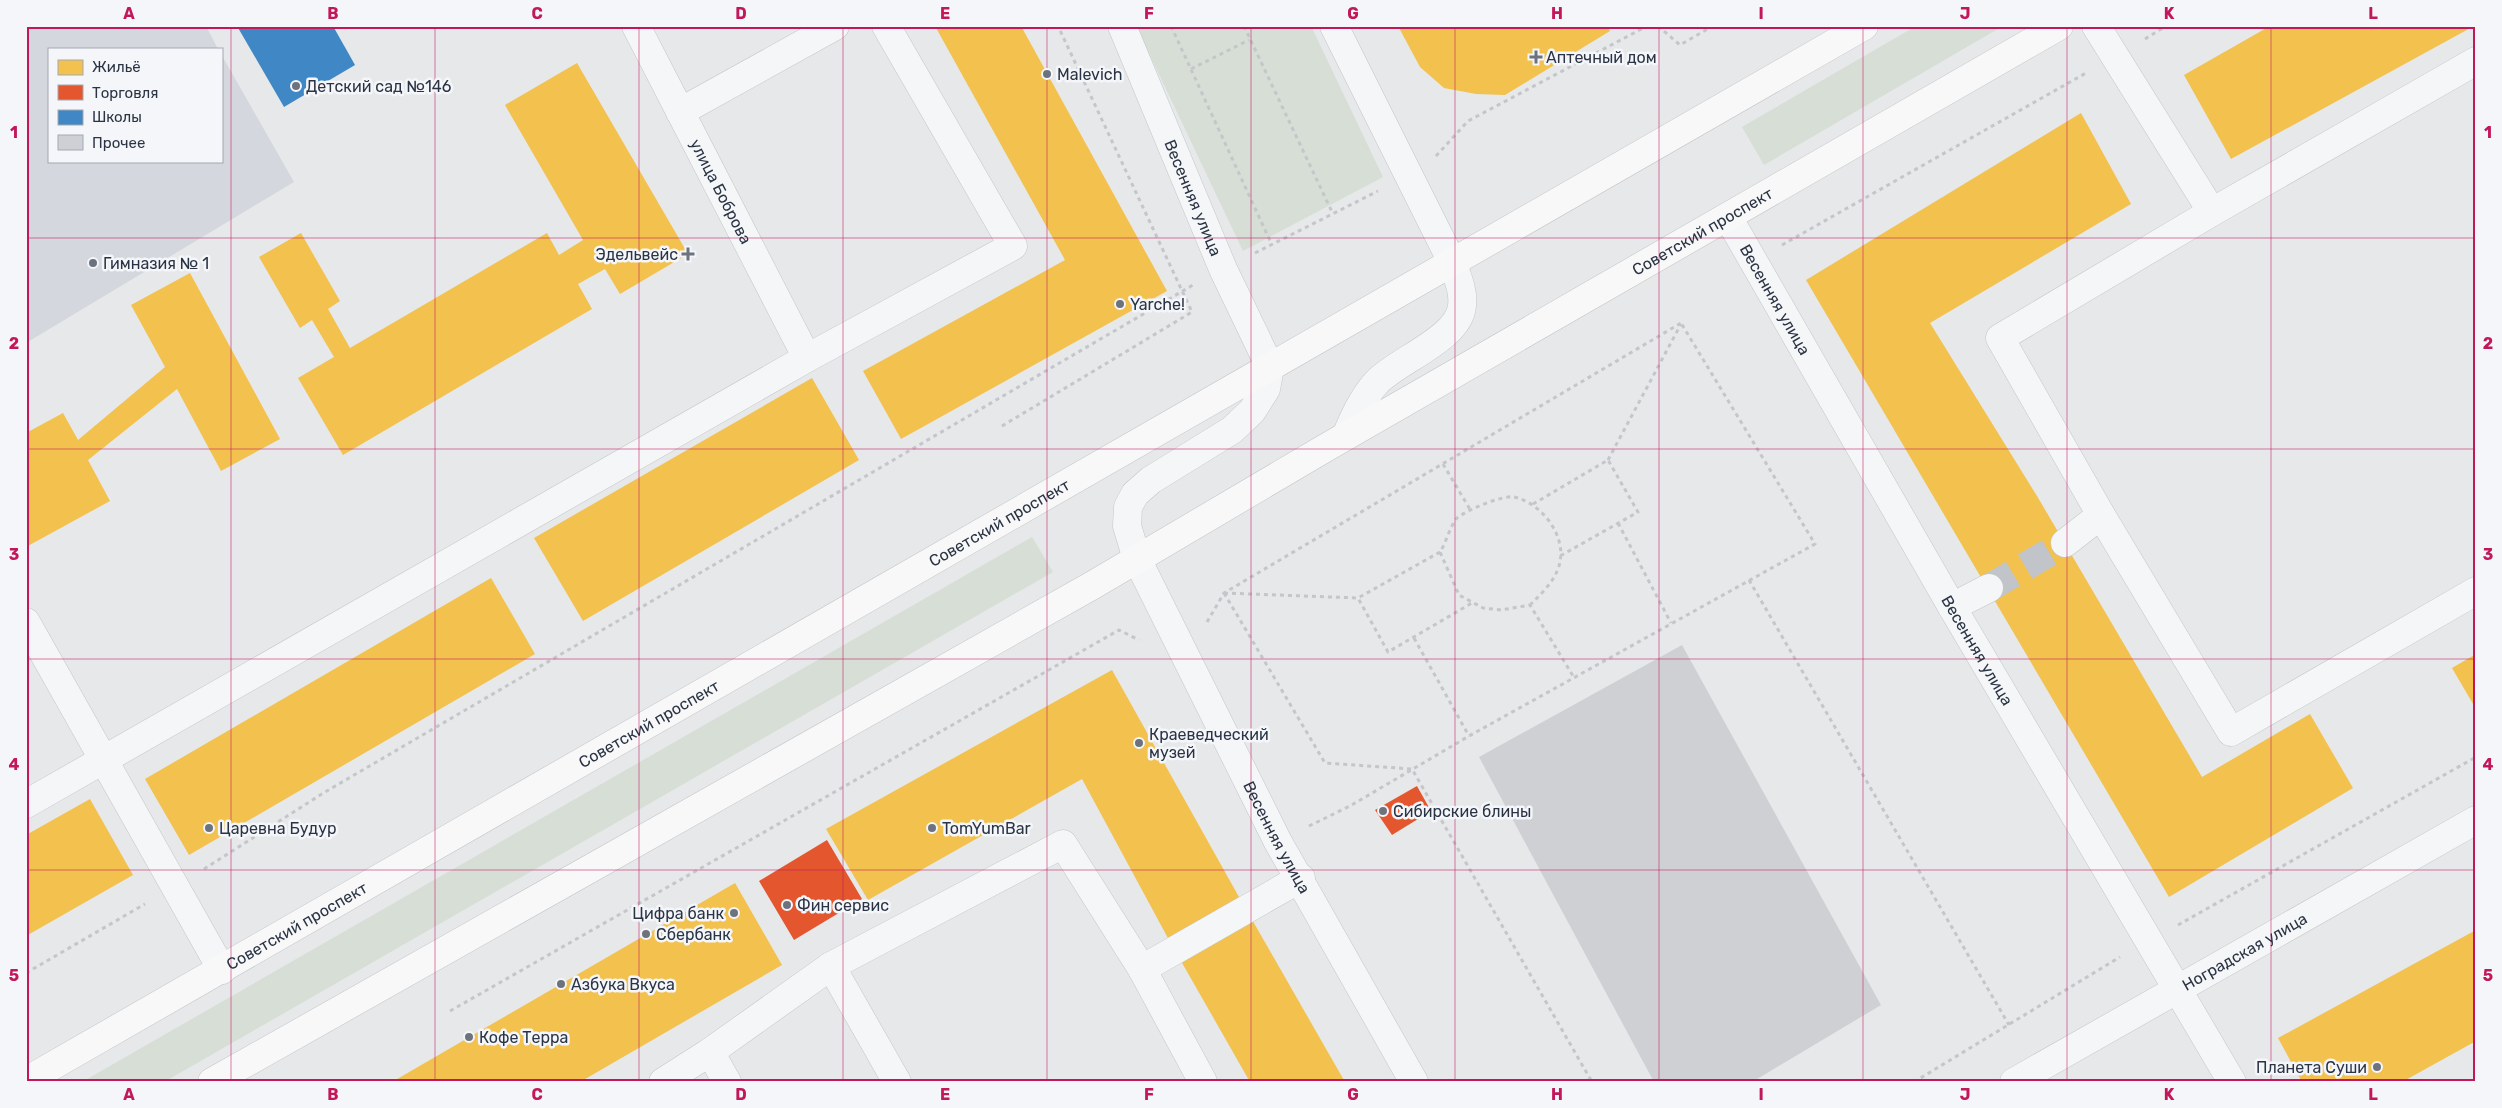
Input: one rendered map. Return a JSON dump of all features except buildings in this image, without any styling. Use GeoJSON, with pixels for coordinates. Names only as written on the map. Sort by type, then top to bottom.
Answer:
{"type":"FeatureCollection","features":[{"type":"Feature","properties":{"kind":"main road","name":"Советский проспект"},"geometry":{"type":"LineString","coordinates":[[26,1081],[1864,26]]}},
{"type":"Feature","properties":{"kind":"main road","name":"Советский проспект"},"geometry":{"type":"LineString","coordinates":[[212,1082],[1137,559],[1346,436],[2059,26]]}},
{"type":"Feature","properties":{"kind":"street","name":"улица Боброва"},"geometry":{"type":"LineString","coordinates":[[636,26],[807,358]]}},
{"type":"Feature","properties":{"kind":"street"},"geometry":{"type":"LineString","coordinates":[[680,112],[835,26]]}},
{"type":"Feature","properties":{"kind":"street"},"geometry":{"type":"LineString","coordinates":[[26,804],[103,758],[807,358],[1013,246],[886,26]]}},
{"type":"Feature","properties":{"kind":"street","name":"Весенняя улица"},"geometry":{"type":"LineString","coordinates":[[1122,26],[1223,269],[1270,367]]}},
{"type":"Feature","properties":{"kind":"street"},"geometry":{"type":"LineString","coordinates":[[1334,26],[1452,262],[1461,288],[1462,308],[1454,325],[1442,336],[1405,360],[1377,382],[1359,406],[1346,436]]}},
{"type":"Feature","properties":{"kind":"street"},"geometry":{"type":"LineString","coordinates":[[2096,26],[2113,57],[2212,212]]}},
{"type":"Feature","properties":{"kind":"street"},"geometry":{"type":"LineString","coordinates":[[2476,61],[2212,212],[2000,338],[2101,514],[2231,732],[2476,591]]}},
{"type":"Feature","properties":{"kind":"street","name":"Весенняя улица"},"geometry":{"type":"LineString","coordinates":[[1728,217],[1952,607],[2176,990],[2232,1082]]}},
{"type":"Feature","properties":{"kind":"street"},"geometry":{"type":"LineString","coordinates":[[1137,559],[1127,526],[1128,507],[1135,494],[1150,480],[1232,430],[1252,411],[1266,389],[1270,367]]}},
{"type":"Feature","properties":{"kind":"street"},"geometry":{"type":"LineString","coordinates":[[2064,543],[2101,514]]}},
{"type":"Feature","properties":{"kind":"street","name":"Весенняя улица"},"geometry":{"type":"LineString","coordinates":[[1137,559],[1278,842],[1301,878],[1414,1082]]}},
{"type":"Feature","properties":{"kind":"street"},"geometry":{"type":"LineString","coordinates":[[1952,607],[1989,588]]}},
{"type":"Feature","properties":{"kind":"street"},"geometry":{"type":"LineString","coordinates":[[26,622],[222,970]]}},
{"type":"Feature","properties":{"kind":"street","name":"Ноградская улица"},"geometry":{"type":"LineString","coordinates":[[2028,1078],[2176,990],[2476,820]]}},
{"type":"Feature","properties":{"kind":"street"},"geometry":{"type":"LineString","coordinates":[[663,1082],[710,1052],[831,966],[1063,844],[1142,970],[1203,1082]]}},
{"type":"Feature","properties":{"kind":"street"},"geometry":{"type":"LineString","coordinates":[[1142,970],[1301,878]]}},
{"type":"Feature","properties":{"kind":"street"},"geometry":{"type":"LineString","coordinates":[[831,966],[898,1082]]}},
{"type":"Feature","properties":{"kind":"street"},"geometry":{"type":"LineString","coordinates":[[710,1052],[727,1082]]}},
{"type":"Feature","properties":{"kind":"path"},"geometry":{"type":"LineString","coordinates":[[1002,426],[1192,312],[1180,291],[1058,26]]}},
{"type":"Feature","properties":{"kind":"path"},"geometry":{"type":"LineString","coordinates":[[1171,26],[1272,245]]}},
{"type":"Feature","properties":{"kind":"path"},"geometry":{"type":"LineString","coordinates":[[1244,26],[1333,214]]}},
{"type":"Feature","properties":{"kind":"path"},"geometry":{"type":"LineString","coordinates":[[1433,160],[1468,121],[1647,26]]}},
{"type":"Feature","properties":{"kind":"path"},"geometry":{"type":"LineString","coordinates":[[1658,26],[1680,45],[1713,26]]}},
{"type":"Feature","properties":{"kind":"path"},"geometry":{"type":"LineString","coordinates":[[1775,250],[2166,26]]}},
{"type":"Feature","properties":{"kind":"path"},"geometry":{"type":"LineString","coordinates":[[1191,69],[1249,40]]}},
{"type":"Feature","properties":{"kind":"path"},"geometry":{"type":"LineString","coordinates":[[1247,258],[1383,188]]}},
{"type":"Feature","properties":{"kind":"path"},"geometry":{"type":"LineString","coordinates":[[26,973],[176,886],[324,792],[1180,291]]}},
{"type":"Feature","properties":{"kind":"path"},"geometry":{"type":"LineString","coordinates":[[1533,504],[1608,460],[1681,323]]}},
{"type":"Feature","properties":{"kind":"path"},"geometry":{"type":"LineString","coordinates":[[1204,626],[1224,593],[1681,323]]}},
{"type":"Feature","properties":{"kind":"path"},"geometry":{"type":"LineString","coordinates":[[1278,842],[1350,806],[1573,676],[1815,544],[1681,323]]}},
{"type":"Feature","properties":{"kind":"path"},"geometry":{"type":"LineString","coordinates":[[1560,556],[1638,512],[1608,460]]}},
{"type":"Feature","properties":{"kind":"path"},"geometry":{"type":"LineString","coordinates":[[1443,464],[1471,511]]}},
{"type":"Feature","properties":{"kind":"path"},"geometry":{"type":"LineString","coordinates":[[1224,593],[1358,598],[1440,552],[1456,519],[1485,503],[1512,496],[1533,504],[1550,522],[1561,544],[1559,566],[1548,587],[1530,605],[1501,610],[1483,608],[1459,595],[1440,552]]}},
{"type":"Feature","properties":{"kind":"path"},"geometry":{"type":"LineString","coordinates":[[1618,523],[1672,623]]}},
{"type":"Feature","properties":{"kind":"path"},"geometry":{"type":"LineString","coordinates":[[1749,580],[2009,1025]]}},
{"type":"Feature","properties":{"kind":"path"},"geometry":{"type":"LineString","coordinates":[[1224,593],[1325,763],[1412,770]]}},
{"type":"Feature","properties":{"kind":"path"},"geometry":{"type":"LineString","coordinates":[[1358,598],[1388,652],[1473,603]]}},
{"type":"Feature","properties":{"kind":"path"},"geometry":{"type":"LineString","coordinates":[[1530,605],[1573,676]]}},
{"type":"Feature","properties":{"kind":"path"},"geometry":{"type":"LineString","coordinates":[[450,1011],[1119,630],[1144,643]]}},
{"type":"Feature","properties":{"kind":"path"},"geometry":{"type":"LineString","coordinates":[[1414,638],[1469,736]]}},
{"type":"Feature","properties":{"kind":"path"},"geometry":{"type":"LineString","coordinates":[[1914,1082],[2148,941],[2476,757]]}},
{"type":"Feature","properties":{"kind":"path"},"geometry":{"type":"LineString","coordinates":[[1412,770],[1592,1082]]}},
{"type":"Feature","properties":{"kind":"shaded area","name":"Гимназия № 1"},"geometry":{"type":"Polygon","coordinates":[[[26,26],[206,26],[217,48],[48,48],[48,162],[222,162],[222,56],[294,182],[26,343],[26,26]]]}},
{"type":"Feature","properties":{"kind":"shaded area"},"geometry":{"type":"Polygon","coordinates":[[[1136,26],[1311,26],[1383,177],[1243,251],[1136,26]]]}},
{"type":"Feature","properties":{"kind":"shaded area"},"geometry":{"type":"Polygon","coordinates":[[[1916,26],[2003,26],[1764,165],[1742,127],[1916,26]]]}},
{"type":"Feature","properties":{"kind":"shaded area"},"geometry":{"type":"Polygon","coordinates":[[[1032,537],[1053,572],[164,1082],[82,1082],[1032,537]]]}},
{"type":"Feature","properties":{"kind":"tunnel"},"geometry":{"type":"LineString","coordinates":[[1989,588],[2065,543]]}},
{"type":"Feature","properties":{"kind":"place","name":"Аптечный дом"},"geometry":{"type":"Point","coordinates":[1536,57]}},
{"type":"Feature","properties":{"kind":"place","name":"Malevich"},"geometry":{"type":"Point","coordinates":[1047,74]}},
{"type":"Feature","properties":{"kind":"place","name":"Детский сад №146"},"geometry":{"type":"Point","coordinates":[296,86]}},
{"type":"Feature","properties":{"kind":"place","name":"Эдельвейс"},"geometry":{"type":"Point","coordinates":[688,254]}},
{"type":"Feature","properties":{"kind":"place","name":"Гимназия № 1"},"geometry":{"type":"Point","coordinates":[93,263]}},
{"type":"Feature","properties":{"kind":"place","name":"Yarche!"},"geometry":{"type":"Point","coordinates":[1120,304]}},
{"type":"Feature","properties":{"kind":"place","name":"Краеведческий музей"},"geometry":{"type":"Point","coordinates":[1139,743]}},
{"type":"Feature","properties":{"kind":"place","name":"Сибирские блины"},"geometry":{"type":"Point","coordinates":[1383,811]}},
{"type":"Feature","properties":{"kind":"place","name":"Царевна Будур"},"geometry":{"type":"Point","coordinates":[209,828]}},
{"type":"Feature","properties":{"kind":"place","name":"TomYumBar"},"geometry":{"type":"Point","coordinates":[932,828]}},
{"type":"Feature","properties":{"kind":"place","name":"Фин сервис"},"geometry":{"type":"Point","coordinates":[787,905]}},
{"type":"Feature","properties":{"kind":"place","name":"Цифра банк"},"geometry":{"type":"Point","coordinates":[734,913]}},
{"type":"Feature","properties":{"kind":"place","name":"Сбербанк"},"geometry":{"type":"Point","coordinates":[646,934]}},
{"type":"Feature","properties":{"kind":"place","name":"Азбука Вкуса"},"geometry":{"type":"Point","coordinates":[561,984]}},
{"type":"Feature","properties":{"kind":"place","name":"Кофе Терра"},"geometry":{"type":"Point","coordinates":[469,1037]}},
{"type":"Feature","properties":{"kind":"place","name":"Планета Суши"},"geometry":{"type":"Point","coordinates":[2377,1067]}}]}
